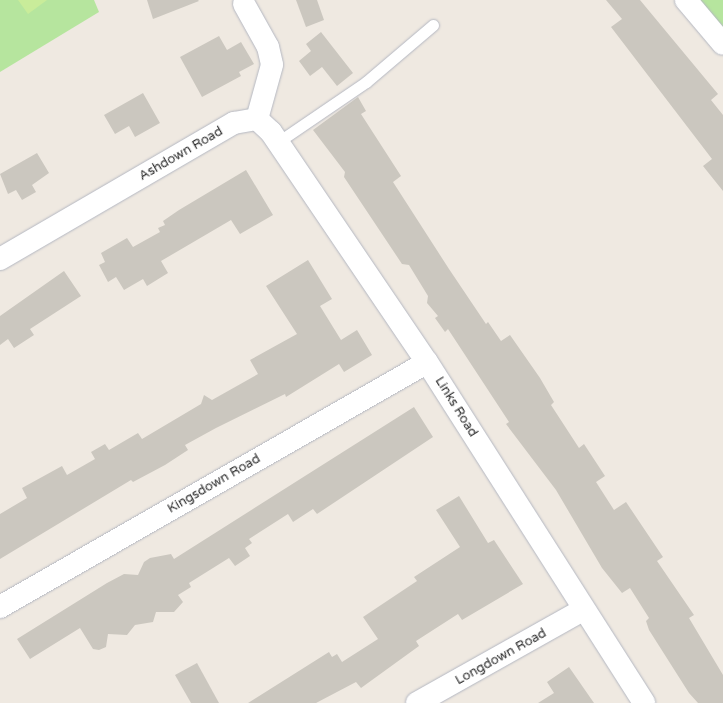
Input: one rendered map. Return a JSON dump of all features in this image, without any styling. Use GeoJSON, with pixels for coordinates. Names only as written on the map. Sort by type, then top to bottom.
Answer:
{"type":"FeatureCollection","features":[{"type":"Feature","properties":{"kind":"street"},"geometry":{"type":"LineString","coordinates":[[686,0],[723,44]]}},
{"type":"Feature","properties":{"kind":"street"},"geometry":{"type":"LineString","coordinates":[[244,4],[268,47],[272,65],[257,119]]}},
{"type":"Feature","properties":{"kind":"street","name":"Links Road"},"geometry":{"type":"LineString","coordinates":[[257,119],[278,142],[427,362],[644,703]]}},
{"type":"Feature","properties":{"kind":"street","name":"Ashdown Road"},"geometry":{"type":"LineString","coordinates":[[0,259],[234,123],[257,119]]}},
{"type":"Feature","properties":{"kind":"street","name":"Kingsdown Road"},"geometry":{"type":"LineString","coordinates":[[0,607],[427,362]]}},
{"type":"Feature","properties":{"kind":"street","name":"Longdown Road"},"geometry":{"type":"LineString","coordinates":[[417,703],[584,610]]}},
{"type":"Feature","properties":{"kind":"lane"},"geometry":{"type":"LineString","coordinates":[[278,142],[366,82],[433,24]]}},
{"type":"Feature","properties":{"kind":"green space"},"geometry":{"type":"Polygon","coordinates":[[[0,0],[94,0],[99,12],[0,72],[0,0]]]}},
{"type":"Feature","properties":{"kind":"green space"},"geometry":{"type":"Polygon","coordinates":[[[18,0],[47,0],[28,14],[18,0]]]}},
{"type":"Feature","properties":{"kind":"green space"},"geometry":{"type":"Polygon","coordinates":[[[697,0],[723,0],[723,32],[697,0]]]}},
{"type":"Feature","properties":{"kind":"building"},"geometry":{"type":"Polygon","coordinates":[[[147,0],[198,0],[199,1],[153,19],[147,0]]]}},
{"type":"Feature","properties":{"kind":"building"},"geometry":{"type":"Polygon","coordinates":[[[296,0],[317,0],[324,20],[306,27],[296,0]]]}},
{"type":"Feature","properties":{"kind":"building"},"geometry":{"type":"Polygon","coordinates":[[[606,0],[640,0],[718,94],[711,100],[723,115],[723,191],[703,166],[712,159],[611,27],[622,19],[606,0]]]}},
{"type":"Feature","properties":{"kind":"building"},"geometry":{"type":"Polygon","coordinates":[[[321,32],[353,73],[337,86],[322,67],[310,76],[299,61],[311,51],[306,44],[321,32]]]}},
{"type":"Feature","properties":{"kind":"building"},"geometry":{"type":"Polygon","coordinates":[[[219,36],[227,50],[241,42],[254,64],[239,72],[241,76],[202,97],[180,57],[219,36]]]}},
{"type":"Feature","properties":{"kind":"building"},"geometry":{"type":"Polygon","coordinates":[[[143,93],[160,123],[135,137],[129,126],[115,134],[104,115],[143,93]]]}},
{"type":"Feature","properties":{"kind":"building"},"geometry":{"type":"Polygon","coordinates":[[[358,97],[366,111],[361,114],[401,176],[393,182],[449,269],[486,324],[488,322],[501,341],[510,335],[540,378],[554,402],[551,405],[579,448],[584,444],[605,476],[596,482],[614,510],[626,502],[663,557],[657,561],[694,615],[689,618],[723,675],[723,703],[698,703],[689,693],[649,630],[646,621],[649,618],[630,588],[622,593],[602,568],[556,490],[506,424],[509,422],[448,329],[445,332],[435,318],[438,316],[427,303],[428,296],[409,265],[402,264],[344,177],[345,172],[313,130],[358,97]]]}},
{"type":"Feature","properties":{"kind":"building"},"geometry":{"type":"Polygon","coordinates":[[[37,153],[49,173],[32,185],[36,192],[22,200],[16,190],[8,194],[0,174],[37,153]]]}},
{"type":"Feature","properties":{"kind":"building"},"geometry":{"type":"Polygon","coordinates":[[[246,170],[273,215],[240,234],[231,220],[161,261],[168,273],[147,286],[143,279],[124,290],[116,277],[108,282],[99,265],[105,262],[101,253],[127,238],[133,247],[160,232],[158,228],[165,225],[163,221],[246,170]]]}},
{"type":"Feature","properties":{"kind":"building"},"geometry":{"type":"Polygon","coordinates":[[[308,260],[332,299],[320,306],[341,340],[357,330],[372,355],[344,372],[339,364],[286,397],[285,394],[185,445],[188,450],[165,465],[133,482],[131,480],[0,559],[0,514],[27,498],[22,488],[62,466],[67,475],[95,459],[91,452],[105,444],[109,450],[138,433],[142,439],[201,404],[204,395],[212,400],[258,374],[250,360],[297,334],[266,286],[308,260]]]}},
{"type":"Feature","properties":{"kind":"building"},"geometry":{"type":"Polygon","coordinates":[[[64,271],[81,296],[30,329],[34,335],[14,348],[8,339],[0,345],[0,316],[64,271]]]}},
{"type":"Feature","properties":{"kind":"building"},"geometry":{"type":"Polygon","coordinates":[[[414,407],[433,437],[317,514],[313,509],[293,522],[288,514],[249,539],[252,543],[245,548],[250,556],[235,566],[229,558],[189,583],[191,587],[178,595],[183,602],[174,612],[156,612],[153,622],[135,625],[127,635],[108,634],[106,647],[99,650],[93,649],[80,628],[30,659],[17,639],[124,574],[138,575],[144,562],[150,558],[171,554],[174,559],[414,407]]]}},
{"type":"Feature","properties":{"kind":"building"},"geometry":{"type":"Polygon","coordinates":[[[459,496],[488,543],[494,540],[523,584],[462,620],[458,614],[416,641],[419,646],[361,688],[356,682],[316,703],[248,703],[329,652],[332,657],[337,654],[342,662],[378,639],[363,617],[417,581],[414,577],[460,547],[436,510],[459,496]]]}},
{"type":"Feature","properties":{"kind":"building"},"geometry":{"type":"Polygon","coordinates":[[[197,663],[219,703],[191,703],[175,675],[197,663]]]}},
{"type":"Feature","properties":{"kind":"building"},"geometry":{"type":"Polygon","coordinates":[[[569,667],[594,703],[538,703],[554,693],[547,682],[569,667]]]}}]}
